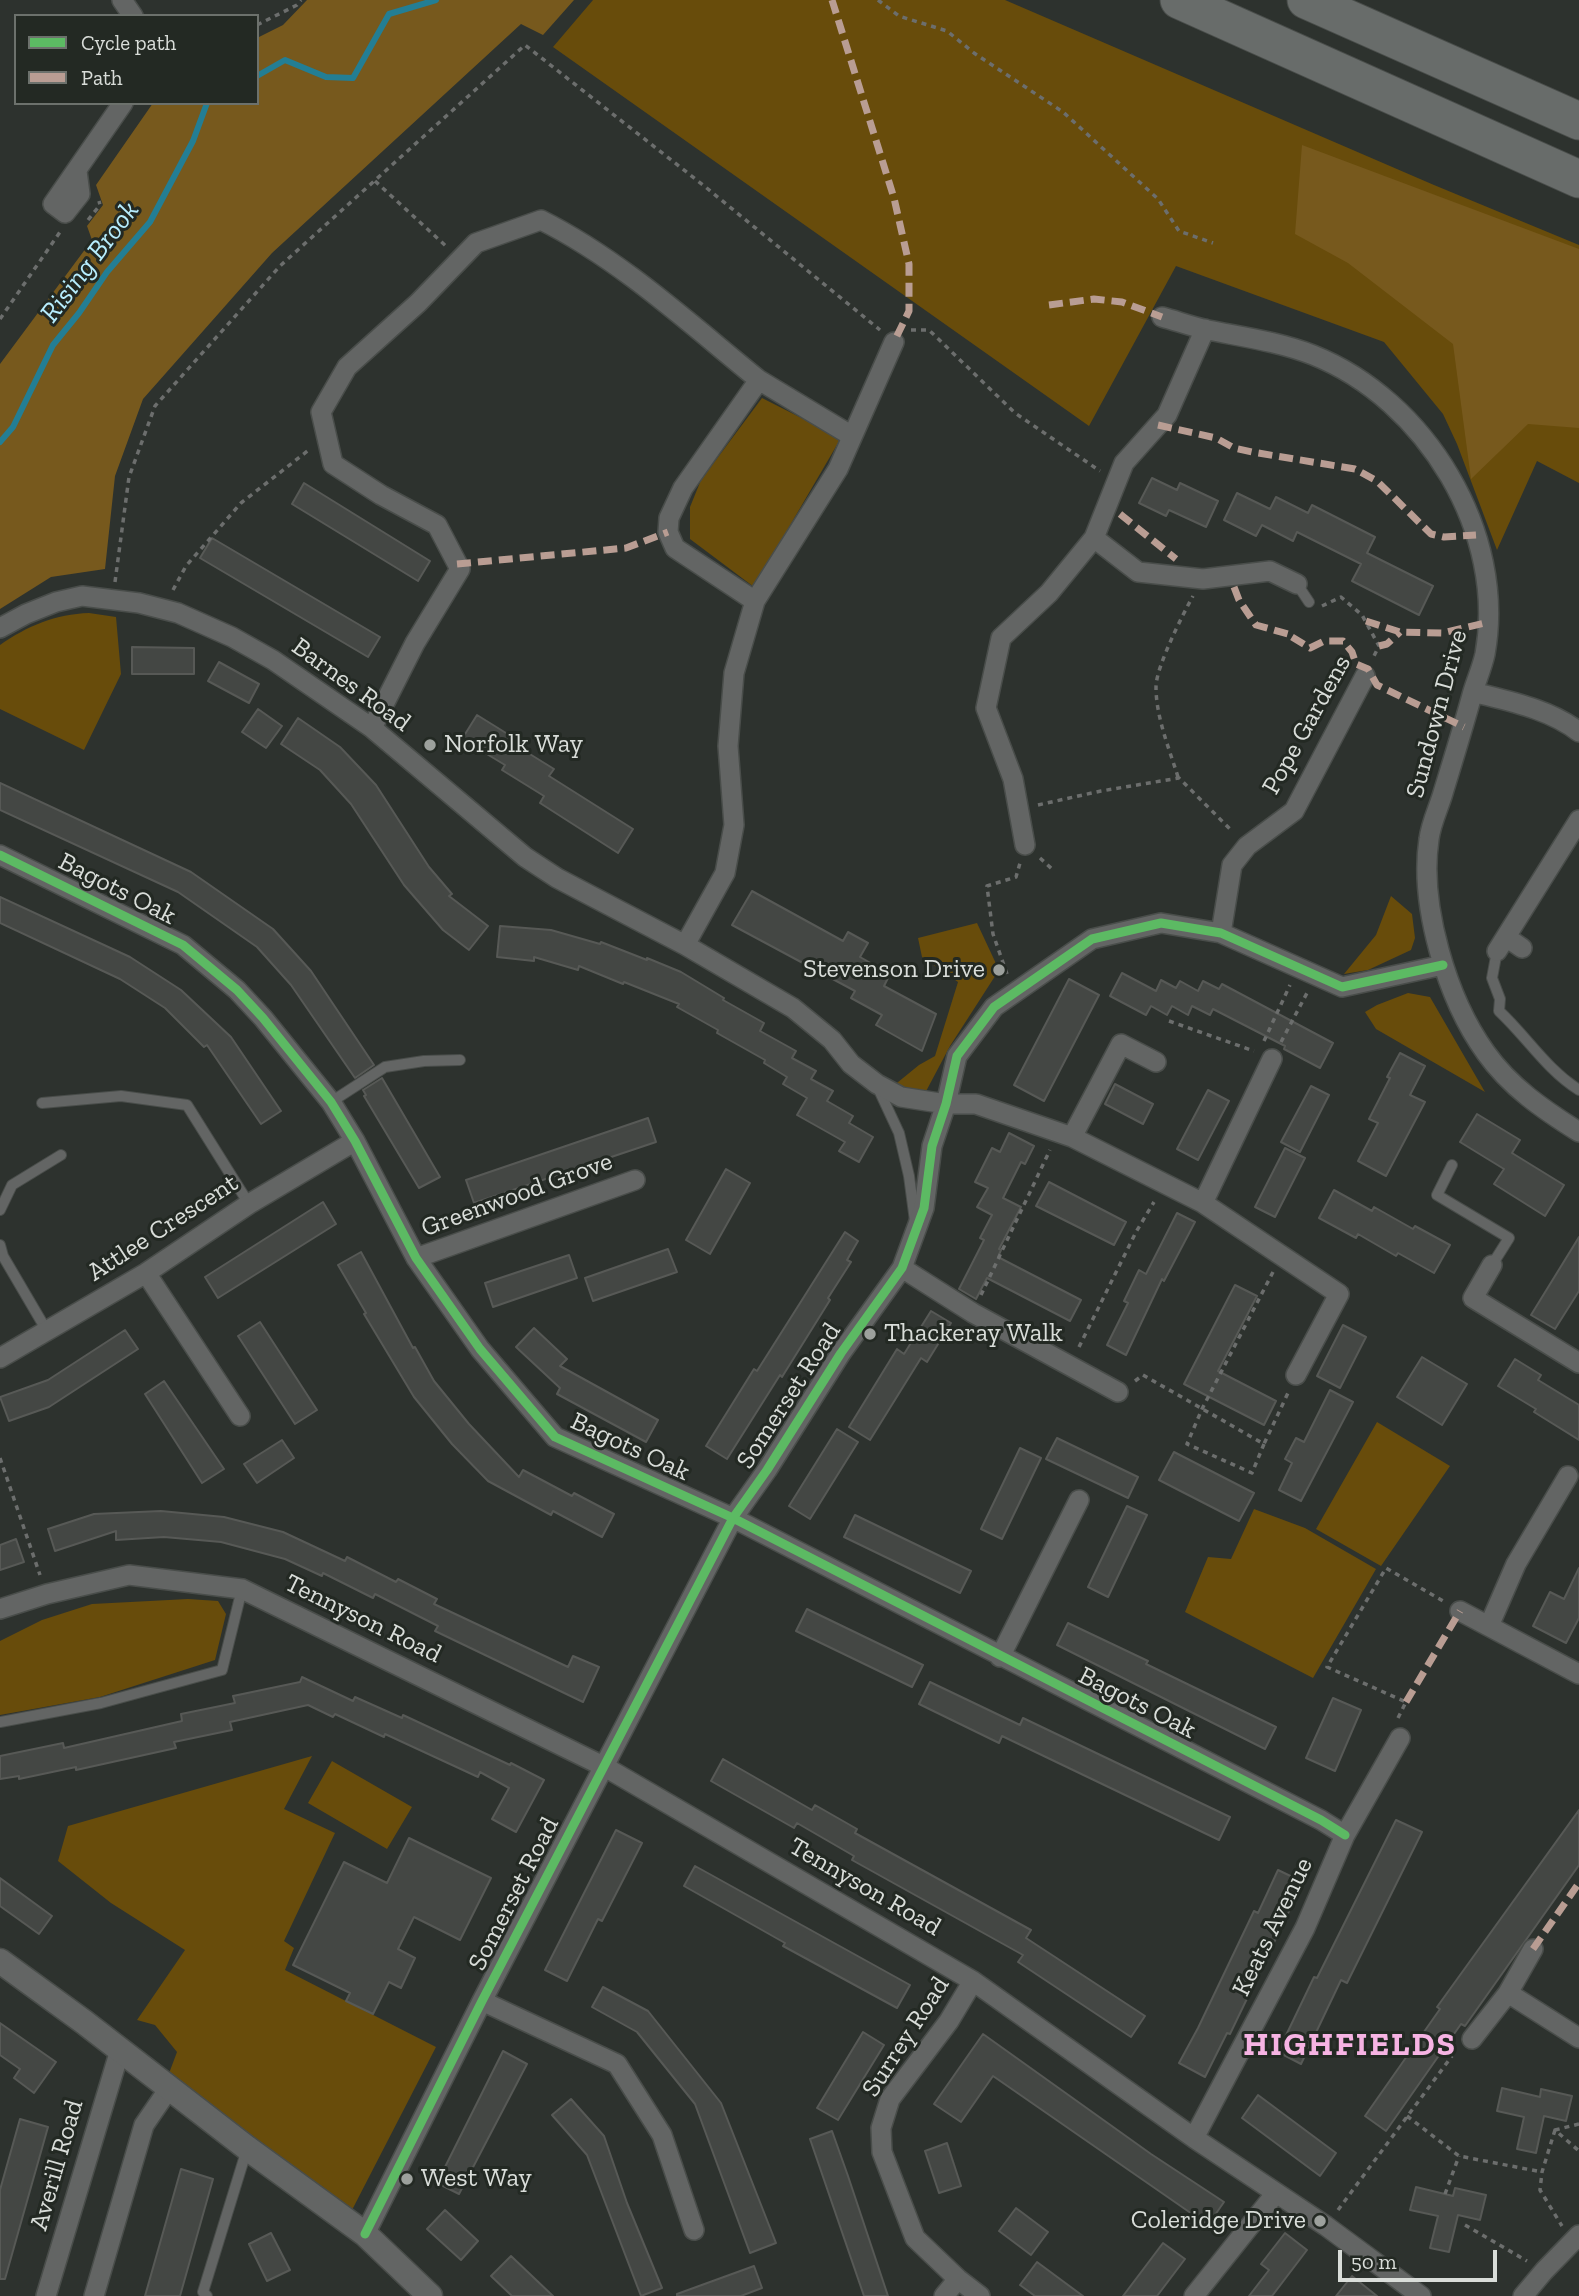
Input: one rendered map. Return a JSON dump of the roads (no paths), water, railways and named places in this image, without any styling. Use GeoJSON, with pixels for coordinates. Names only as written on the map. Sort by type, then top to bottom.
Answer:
{"type":"FeatureCollection","features":[{"type":"Feature","properties":{"kind":"highway"},"geometry":{"type":"LineString","coordinates":[[1179,0],[1579,179]]}},
{"type":"Feature","properties":{"kind":"highway"},"geometry":{"type":"LineString","coordinates":[[1306,0],[1579,121]]}},
{"type":"Feature","properties":{"kind":"street"},"geometry":{"type":"LineString","coordinates":[[78,172],[122,105]]}},
{"type":"Feature","properties":{"kind":"street"},"geometry":{"type":"LineString","coordinates":[[372,729],[415,643],[460,569],[437,525],[381,495],[333,464],[321,412],[347,367],[418,303],[476,243],[541,220],[574,236],[664,303],[759,380],[852,436]]}},
{"type":"Feature","properties":{"kind":"street","name":"Sundown Drive"},"geometry":{"type":"LineString","coordinates":[[1162,317],[1313,355],[1349,374],[1385,400],[1422,436],[1455,485],[1476,535],[1485,579],[1489,622],[1485,656],[1429,838],[1428,876],[1432,918],[1443,965],[1464,1017],[1486,1053],[1529,1099],[1579,1132]]}},
{"type":"Feature","properties":{"kind":"street"},"geometry":{"type":"LineString","coordinates":[[1025,845],[1013,779],[986,708],[1001,638],[1049,593],[1094,538],[1124,463],[1167,415],[1205,329]]}},
{"type":"Feature","properties":{"kind":"street"},"geometry":{"type":"LineString","coordinates":[[685,945],[725,873],[734,825],[728,746],[734,673],[755,601],[838,469],[894,342]]}},
{"type":"Feature","properties":{"kind":"street"},"geometry":{"type":"LineString","coordinates":[[755,601],[675,548],[667,532],[668,518],[683,488],[759,380]]}},
{"type":"Feature","properties":{"kind":"street"},"geometry":{"type":"LineString","coordinates":[[1094,538],[1138,572],[1203,579],[1270,571],[1297,584]]}},
{"type":"Feature","properties":{"kind":"street","name":"Barnes Road"},"geometry":{"type":"LineString","coordinates":[[0,628],[26,614],[75,597],[112,599],[178,613],[232,637],[273,660],[372,729],[525,857],[557,878],[685,945],[793,1008],[832,1040],[851,1064],[877,1084],[901,1097],[946,1104]]}},
{"type":"Feature","properties":{"kind":"street","name":"Pope Gardens"},"geometry":{"type":"LineString","coordinates":[[1221,933],[1232,865],[1247,845],[1294,811],[1365,676]]}},
{"type":"Feature","properties":{"kind":"street"},"geometry":{"type":"LineString","coordinates":[[1473,692],[1517,703],[1579,732]]}},
{"type":"Feature","properties":{"kind":"street"},"geometry":{"type":"LineString","coordinates":[[1522,948],[1501,944],[1573,843],[1579,820]]}},
{"type":"Feature","properties":{"kind":"street","name":"Bagots Oak"},"geometry":{"type":"LineString","coordinates":[[0,855],[183,946],[237,990],[331,1102],[355,1141],[416,1258],[480,1349],[555,1437],[733,1518],[1321,1820],[1345,1835]]}},
{"type":"Feature","properties":{"kind":"street","name":"Somerset Road"},"geometry":{"type":"LineString","coordinates":[[365,2234],[482,2001],[733,1518],[767,1470],[841,1353],[902,1268],[924,1208],[932,1146],[946,1104],[957,1056],[995,1007],[1092,939],[1161,923],[1221,933],[1342,987],[1443,965]]}},
{"type":"Feature","properties":{"kind":"street"},"geometry":{"type":"LineString","coordinates":[[1065,1134],[1121,1044],[1156,1062]]}},
{"type":"Feature","properties":{"kind":"street"},"geometry":{"type":"LineString","coordinates":[[1203,1203],[1272,1059]]}},
{"type":"Feature","properties":{"kind":"street"},"geometry":{"type":"LineString","coordinates":[[946,1104],[976,1104],[1065,1134],[1203,1203],[1339,1294],[1296,1375]]}},
{"type":"Feature","properties":{"kind":"street","name":"Attlee Crescent"},"geometry":{"type":"LineString","coordinates":[[0,1358],[146,1273],[248,1204],[355,1141]]}},
{"type":"Feature","properties":{"kind":"street","name":"Greenwood Grove"},"geometry":{"type":"LineString","coordinates":[[416,1258],[635,1181]]}},
{"type":"Feature","properties":{"kind":"street"},"geometry":{"type":"LineString","coordinates":[[1492,1265],[1473,1298],[1579,1363]]}},
{"type":"Feature","properties":{"kind":"street"},"geometry":{"type":"LineString","coordinates":[[902,1268],[973,1313],[1118,1392]]}},
{"type":"Feature","properties":{"kind":"street"},"geometry":{"type":"LineString","coordinates":[[146,1273],[240,1416]]}},
{"type":"Feature","properties":{"kind":"street"},"geometry":{"type":"LineString","coordinates":[[1489,1626],[1516,1564],[1568,1476]]}},
{"type":"Feature","properties":{"kind":"street"},"geometry":{"type":"LineString","coordinates":[[1000,1657],[1079,1500]]}},
{"type":"Feature","properties":{"kind":"street","name":"Tennyson Road"},"geometry":{"type":"LineString","coordinates":[[0,1609],[47,1594],[129,1575],[242,1589],[605,1767],[974,1981],[1194,2138],[1326,2226],[1421,2296]]}},
{"type":"Feature","properties":{"kind":"street"},"geometry":{"type":"LineString","coordinates":[[1460,1611],[1579,1674]]}},
{"type":"Feature","properties":{"kind":"street","name":"Keats Avenue"},"geometry":{"type":"LineString","coordinates":[[1194,2138],[1305,1928],[1345,1835],[1400,1738]]}},
{"type":"Feature","properties":{"kind":"street"},"geometry":{"type":"LineString","coordinates":[[1472,2039],[1508,1993],[1533,1949]]}},
{"type":"Feature","properties":{"kind":"street"},"geometry":{"type":"LineString","coordinates":[[0,1961],[365,2234],[430,2296]]}},
{"type":"Feature","properties":{"kind":"street","name":"Surrey Road"},"geometry":{"type":"LineString","coordinates":[[974,1981],[949,2021],[890,2099],[881,2128],[882,2152],[915,2238],[980,2296]]}},
{"type":"Feature","properties":{"kind":"street"},"geometry":{"type":"LineString","coordinates":[[1508,1993],[1579,2038]]}},
{"type":"Feature","properties":{"kind":"street"},"geometry":{"type":"LineString","coordinates":[[482,2001],[617,2064],[662,2135],[694,2230]]}},
{"type":"Feature","properties":{"kind":"street","name":"Averill Road"},"geometry":{"type":"LineString","coordinates":[[46,2296],[120,2050]]}},
{"type":"Feature","properties":{"kind":"street"},"geometry":{"type":"LineString","coordinates":[[94,2296],[144,2125],[170,2087]]}},
{"type":"Feature","properties":{"kind":"street"},"geometry":{"type":"LineString","coordinates":[[1194,2296],[1276,2193]]}},
{"type":"Feature","properties":{"kind":"street"},"geometry":{"type":"LineString","coordinates":[[1523,2296],[1575,2239]]}},
{"type":"Feature","properties":{"kind":"street"},"geometry":{"type":"LineString","coordinates":[[944,2296],[958,2279]]}},
{"type":"Feature","properties":{"kind":"lane"},"geometry":{"type":"LineString","coordinates":[[1297,584],[1309,602]]}},
{"type":"Feature","properties":{"kind":"lane"},"geometry":{"type":"LineString","coordinates":[[1501,944],[1492,978],[1500,999],[1499,1011],[1561,1079],[1579,1090]]}},
{"type":"Feature","properties":{"kind":"lane"},"geometry":{"type":"LineString","coordinates":[[331,1102],[385,1067],[425,1061],[460,1060]]}},
{"type":"Feature","properties":{"kind":"lane","name":"Barnes Road"},"geometry":{"type":"LineString","coordinates":[[877,1084],[899,1133],[909,1175],[916,1231]]}},
{"type":"Feature","properties":{"kind":"lane"},"geometry":{"type":"LineString","coordinates":[[42,1103],[121,1096],[187,1105],[248,1204]]}},
{"type":"Feature","properties":{"kind":"lane"},"geometry":{"type":"LineString","coordinates":[[0,1210],[12,1185],[61,1156]]}},
{"type":"Feature","properties":{"kind":"lane"},"geometry":{"type":"LineString","coordinates":[[1452,1165],[1437,1195],[1509,1238],[1492,1265]]}},
{"type":"Feature","properties":{"kind":"lane"},"geometry":{"type":"LineString","coordinates":[[0,1245],[3,1256],[47,1331]]}},
{"type":"Feature","properties":{"kind":"lane","name":"Tennyson Road"},"geometry":{"type":"LineString","coordinates":[[0,1722],[101,1703],[222,1670],[242,1589]]}},
{"type":"Feature","properties":{"kind":"lane"},"geometry":{"type":"LineString","coordinates":[[207,2296],[203,2292],[247,2148]]}},
{"type":"Feature","properties":{"kind":"waterway","name":"Rising Brook"},"geometry":{"type":"LineString","coordinates":[[259,75],[285,60],[326,77],[353,78],[389,14],[436,0]]}},
{"type":"Feature","properties":{"kind":"waterway","name":"Rising Brook"},"geometry":{"type":"LineString","coordinates":[[0,442],[13,427],[53,345],[107,272],[150,222],[193,141],[206,105]]}},
{"type":"Feature","properties":{"kind":"place","name":"Norfolk Way"},"geometry":{"type":"Point","coordinates":[430,745]}},
{"type":"Feature","properties":{"kind":"place","name":"Stevenson Drive"},"geometry":{"type":"Point","coordinates":[999,970]}},
{"type":"Feature","properties":{"kind":"place","name":"Thackeray Walk"},"geometry":{"type":"Point","coordinates":[870,1334]}},
{"type":"Feature","properties":{"kind":"place","name":"West Way"},"geometry":{"type":"Point","coordinates":[407,2179]}},
{"type":"Feature","properties":{"kind":"place","name":"Coleridge Drive"},"geometry":{"type":"Point","coordinates":[1320,2221]}},
{"type":"Feature","properties":{"kind":"district","name":"HIGHFIELDS"},"geometry":{"type":"Point","coordinates":[1350,2046]}}]}
